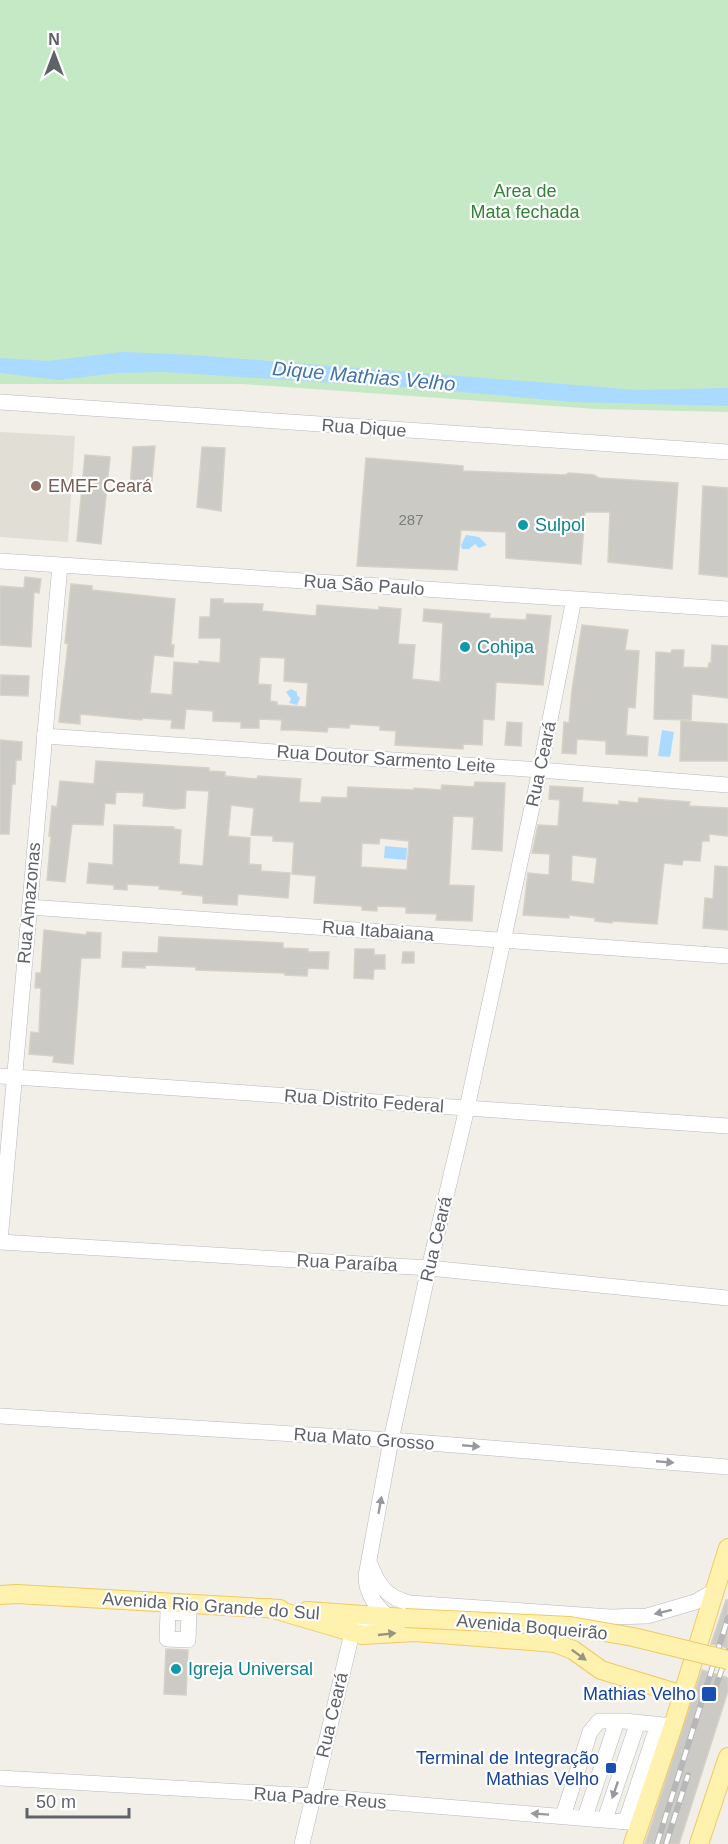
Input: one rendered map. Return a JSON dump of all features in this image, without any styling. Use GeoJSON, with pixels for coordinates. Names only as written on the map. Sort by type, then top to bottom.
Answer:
{"type":"FeatureCollection","features":[{"type":"Feature","properties":{"kind":"main road"},"geometry":{"type":"LineString","coordinates":[[633,1844],[633,1822],[666,1725],[683,1695],[728,1548]]}},
{"type":"Feature","properties":{"kind":"main road","name":"Avenida Rio Grande do Sul"},"geometry":{"type":"LineString","coordinates":[[6,1593],[179,1608],[270,1608],[397,1618]]}},
{"type":"Feature","properties":{"kind":"main road"},"geometry":{"type":"LineString","coordinates":[[270,1608],[352,1633],[375,1635],[415,1632],[555,1643],[573,1650],[601,1670],[683,1695]]}},
{"type":"Feature","properties":{"kind":"main road","name":"Avenida Boqueirão"},"geometry":{"type":"LineString","coordinates":[[397,1618],[570,1626],[633,1636],[728,1660]]}},
{"type":"Feature","properties":{"kind":"main road"},"geometry":{"type":"LineString","coordinates":[[699,1844],[726,1766]]}},
{"type":"Feature","properties":{"kind":"street","name":"Rua Dique"},"geometry":{"type":"LineString","coordinates":[[0,402],[379,429],[640,444],[728,452]]}},
{"type":"Feature","properties":{"kind":"street","name":"Rua São Paulo"},"geometry":{"type":"LineString","coordinates":[[0,561],[728,609]]}},
{"type":"Feature","properties":{"kind":"street","name":"Rua Amazonas"},"geometry":{"type":"LineString","coordinates":[[0,1242],[8,1077],[28,907],[60,565]]}},
{"type":"Feature","properties":{"kind":"street","name":"Rua Ceará"},"geometry":{"type":"LineString","coordinates":[[397,1618],[375,1604],[368,1593],[366,1581],[369,1562],[391,1440],[467,1108],[540,770],[574,599]]}},
{"type":"Feature","properties":{"kind":"street","name":"Rua Doutor Sarmento Leite"},"geometry":{"type":"LineString","coordinates":[[44,736],[728,785]]}},
{"type":"Feature","properties":{"kind":"street","name":"Rua Itabaiana"},"geometry":{"type":"LineString","coordinates":[[28,907],[728,956]]}},
{"type":"Feature","properties":{"kind":"street","name":"Rua Distrito Federal"},"geometry":{"type":"LineString","coordinates":[[8,1077],[728,1126]]}},
{"type":"Feature","properties":{"kind":"street","name":"Rua Paraíba"},"geometry":{"type":"LineString","coordinates":[[0,1242],[429,1268],[728,1298]]}},
{"type":"Feature","properties":{"kind":"street","name":"Rua Mato Grosso"},"geometry":{"type":"LineString","coordinates":[[0,1416],[391,1440],[728,1467]]}},
{"type":"Feature","properties":{"kind":"street"},"geometry":{"type":"LineString","coordinates":[[369,1562],[376,1579],[386,1593],[410,1603],[609,1617],[647,1616],[695,1602],[716,1590]]}},
{"type":"Feature","properties":{"kind":"street"},"geometry":{"type":"LineString","coordinates":[[179,1608],[189,1612],[188,1640],[167,1639],[168,1612],[179,1608]]}},
{"type":"Feature","properties":{"kind":"street"},"geometry":{"type":"LineString","coordinates":[[352,1633],[355,1627],[363,1623],[397,1618]]}},
{"type":"Feature","properties":{"kind":"street","name":"Rua Ceará"},"geometry":{"type":"LineString","coordinates":[[302,1844],[352,1633]]}},
{"type":"Feature","properties":{"kind":"street"},"geometry":{"type":"LineString","coordinates":[[563,1816],[590,1732],[599,1720],[666,1725]]}},
{"type":"Feature","properties":{"kind":"street"},"geometry":{"type":"LineString","coordinates":[[585,1818],[617,1720]]}},
{"type":"Feature","properties":{"kind":"street"},"geometry":{"type":"LineString","coordinates":[[605,1819],[638,1722]]}},
{"type":"Feature","properties":{"kind":"street","name":"Rua Padre Reus"},"geometry":{"type":"LineString","coordinates":[[0,1779],[313,1796],[633,1822]]}},
{"type":"Feature","properties":{"kind":"shaded area","name":"EMEF Ceará"},"geometry":{"type":"Polygon","coordinates":[[[0,432],[75,436],[68,542],[0,537],[0,432]]]}},
{"type":"Feature","properties":{"kind":"green space","name":"Area de Mata fechada"},"geometry":{"type":"Polygon","coordinates":[[[0,0],[728,0],[728,412],[596,409],[243,384],[0,384],[0,0]]]}},
{"type":"Feature","properties":{"kind":"water","name":"Dique Mathias Velho"},"geometry":{"type":"Polygon","coordinates":[[[122,352],[194,355],[638,390],[728,388],[728,406],[573,402],[428,389],[163,372],[118,373],[58,380],[0,373],[0,358],[48,361],[122,352]]]}},
{"type":"Feature","properties":{"kind":"water"},"geometry":{"type":"Polygon","coordinates":[[[466,535],[479,537],[487,545],[479,548],[475,544],[469,549],[462,549],[461,545],[466,535]]]}},
{"type":"Feature","properties":{"kind":"water"},"geometry":{"type":"Polygon","coordinates":[[[291,689],[297,692],[300,698],[297,705],[289,703],[291,699],[286,692],[291,689]]]}},
{"type":"Feature","properties":{"kind":"water"},"geometry":{"type":"Polygon","coordinates":[[[662,730],[674,732],[670,757],[658,756],[662,730]]]}},
{"type":"Feature","properties":{"kind":"water"},"geometry":{"type":"Polygon","coordinates":[[[385,846],[407,848],[406,860],[384,858],[385,846]]]}},
{"type":"Feature","properties":{"kind":"building"},"geometry":{"type":"Polygon","coordinates":[[[155,446],[151,490],[130,488],[133,447],[155,446]]]}},
{"type":"Feature","properties":{"kind":"building"},"geometry":{"type":"Polygon","coordinates":[[[202,447],[225,448],[221,511],[197,507],[202,447]]]}},
{"type":"Feature","properties":{"kind":"building"},"geometry":{"type":"Polygon","coordinates":[[[85,455],[110,457],[101,544],[77,541],[85,455]]]}},
{"type":"Feature","properties":{"kind":"building"},"geometry":{"type":"Polygon","coordinates":[[[366,458],[463,466],[463,471],[565,475],[569,473],[594,475],[599,478],[678,483],[672,569],[608,562],[610,512],[585,512],[581,564],[506,558],[506,532],[461,530],[457,570],[357,566],[366,458]]]}},
{"type":"Feature","properties":{"kind":"building"},"geometry":{"type":"Polygon","coordinates":[[[703,486],[728,488],[728,577],[699,574],[703,486]]]}},
{"type":"Feature","properties":{"kind":"building"},"geometry":{"type":"Polygon","coordinates":[[[25,577],[41,579],[39,593],[34,592],[31,647],[0,645],[0,586],[24,588],[25,577]]]}},
{"type":"Feature","properties":{"kind":"building"},"geometry":{"type":"Polygon","coordinates":[[[71,584],[92,586],[92,590],[175,599],[171,645],[174,645],[173,657],[154,655],[150,693],[172,695],[174,662],[220,663],[221,638],[199,638],[200,617],[210,617],[211,599],[223,599],[223,603],[263,604],[262,611],[316,616],[317,605],[379,610],[379,607],[401,609],[398,644],[415,645],[412,679],[440,682],[443,623],[423,621],[424,609],[490,614],[489,618],[526,620],[527,614],[551,616],[543,685],[496,682],[494,720],[483,719],[482,745],[463,744],[463,749],[395,745],[396,731],[380,730],[380,726],[350,724],[349,728],[328,727],[327,732],[281,730],[282,720],[259,719],[259,728],[241,728],[241,722],[213,721],[213,711],[186,709],[184,729],[171,728],[172,720],[142,718],[142,720],[80,714],[80,724],[59,722],[68,644],[65,643],[71,584]],[[260,657],[258,684],[271,685],[270,701],[277,702],[277,705],[306,707],[308,683],[284,681],[285,658],[260,657]]]}},
{"type":"Feature","properties":{"kind":"building"},"geometry":{"type":"Polygon","coordinates":[[[582,625],[628,630],[625,650],[639,651],[635,708],[628,707],[626,735],[648,737],[647,756],[606,754],[606,741],[577,739],[576,754],[562,753],[564,722],[569,723],[582,625]]]}},
{"type":"Feature","properties":{"kind":"building"},"geometry":{"type":"Polygon","coordinates":[[[712,645],[728,646],[728,698],[692,694],[691,720],[654,719],[656,652],[671,653],[672,650],[684,650],[683,667],[708,668],[711,663],[712,645]]]}},
{"type":"Feature","properties":{"kind":"building"},"geometry":{"type":"Polygon","coordinates":[[[1,675],[29,676],[28,696],[0,695],[1,675]]]}},
{"type":"Feature","properties":{"kind":"building"},"geometry":{"type":"Polygon","coordinates":[[[681,721],[728,724],[728,761],[680,761],[681,721]]]}},
{"type":"Feature","properties":{"kind":"building"},"geometry":{"type":"Polygon","coordinates":[[[507,722],[522,723],[521,746],[505,745],[507,722]]]}},
{"type":"Feature","properties":{"kind":"building"},"geometry":{"type":"Polygon","coordinates":[[[0,740],[22,742],[21,760],[16,760],[15,784],[12,784],[9,834],[0,834],[0,740]]]}},
{"type":"Feature","properties":{"kind":"building"},"geometry":{"type":"Polygon","coordinates":[[[96,761],[209,768],[209,771],[225,772],[225,776],[257,779],[258,776],[301,779],[299,802],[321,803],[322,797],[347,798],[348,787],[441,790],[442,785],[474,787],[475,782],[505,783],[502,851],[472,849],[474,817],[453,816],[449,885],[474,886],[472,921],[436,920],[437,914],[406,913],[406,907],[377,906],[377,911],[362,910],[362,906],[314,903],[316,876],[292,874],[294,842],[273,841],[273,836],[251,835],[254,808],[231,805],[228,836],[250,838],[249,864],[261,865],[261,871],[290,873],[288,898],[238,894],[237,905],[203,903],[203,896],[159,889],[160,886],[127,884],[127,890],[114,889],[114,885],[87,883],[89,863],[113,865],[114,825],[174,827],[174,829],[181,830],[179,864],[203,866],[209,791],[186,790],[185,808],[175,809],[143,806],[144,793],[116,792],[115,804],[105,803],[103,825],[72,824],[65,882],[47,880],[52,806],[57,807],[60,781],[94,784],[96,761]],[[380,838],[379,844],[362,843],[361,867],[407,870],[409,841],[380,838]]]}},
{"type":"Feature","properties":{"kind":"building"},"geometry":{"type":"Polygon","coordinates":[[[550,786],[583,788],[582,802],[619,805],[619,801],[638,803],[639,798],[690,802],[689,806],[728,808],[728,836],[709,834],[709,841],[702,841],[700,861],[683,860],[682,865],[664,863],[657,924],[612,921],[612,923],[595,921],[595,918],[569,915],[569,918],[523,915],[528,873],[549,875],[550,854],[532,853],[538,825],[558,826],[560,800],[549,799],[550,786]],[[572,855],[571,881],[594,884],[597,858],[572,855]]]}},
{"type":"Feature","properties":{"kind":"building"},"geometry":{"type":"Polygon","coordinates":[[[715,866],[728,867],[728,930],[703,928],[705,898],[713,899],[715,866]]]}},
{"type":"Feature","properties":{"kind":"building"},"geometry":{"type":"Polygon","coordinates":[[[44,930],[86,935],[87,932],[101,933],[100,958],[81,958],[73,1064],[53,1062],[54,1056],[29,1054],[31,1032],[39,1033],[41,988],[35,988],[36,973],[41,973],[44,930]]]}},
{"type":"Feature","properties":{"kind":"building"},"geometry":{"type":"Polygon","coordinates":[[[159,937],[283,943],[283,948],[308,949],[308,952],[329,952],[328,969],[308,968],[307,976],[285,975],[285,973],[196,970],[196,967],[145,965],[145,968],[122,967],[123,952],[158,953],[159,937]]]}},
{"type":"Feature","properties":{"kind":"building"},"geometry":{"type":"Polygon","coordinates":[[[355,949],[374,949],[374,955],[385,955],[385,969],[374,969],[373,979],[354,978],[355,949]]]}},
{"type":"Feature","properties":{"kind":"building"},"geometry":{"type":"Polygon","coordinates":[[[403,952],[414,952],[414,963],[402,963],[403,952]]]}},
{"type":"Feature","properties":{"kind":"building"},"geometry":{"type":"Polygon","coordinates":[[[726,1600],[728,1600],[728,1648],[711,1644],[726,1600]]]}},
{"type":"Feature","properties":{"kind":"building","name":"Igreja Universal"},"geometry":{"type":"Polygon","coordinates":[[[166,1649],[188,1650],[186,1695],[164,1694],[166,1649]]]}},
{"type":"Feature","properties":{"kind":"building"},"geometry":{"type":"Polygon","coordinates":[[[702,1670],[728,1678],[728,1691],[679,1844],[645,1844],[702,1670]]]}},
{"type":"Feature","properties":{"kind":"railway"},"geometry":{"type":"LineString","coordinates":[[657,1844],[728,1618]]}},
{"type":"Feature","properties":{"kind":"railway"},"geometry":{"type":"LineString","coordinates":[[712,1698],[728,1651]]}},
{"type":"Feature","properties":{"kind":"railway"},"geometry":{"type":"LineString","coordinates":[[666,1844],[688,1775]]}},
{"type":"Feature","properties":{"kind":"place","name":"EMEF Ceará"},"geometry":{"type":"Point","coordinates":[36,486]}},
{"type":"Feature","properties":{"kind":"place","name":"Sulpol"},"geometry":{"type":"Point","coordinates":[523,525]}},
{"type":"Feature","properties":{"kind":"place","name":"Cohipa"},"geometry":{"type":"Point","coordinates":[465,647]}},
{"type":"Feature","properties":{"kind":"place","name":"Igreja Universal"},"geometry":{"type":"Point","coordinates":[176,1669]}},
{"type":"Feature","properties":{"kind":"place","name":"Mathias Velho"},"geometry":{"type":"Point","coordinates":[709,1694]}},
{"type":"Feature","properties":{"kind":"place","name":"Terminal de Integração Mathias Velho"},"geometry":{"type":"Point","coordinates":[611,1768]}}]}
